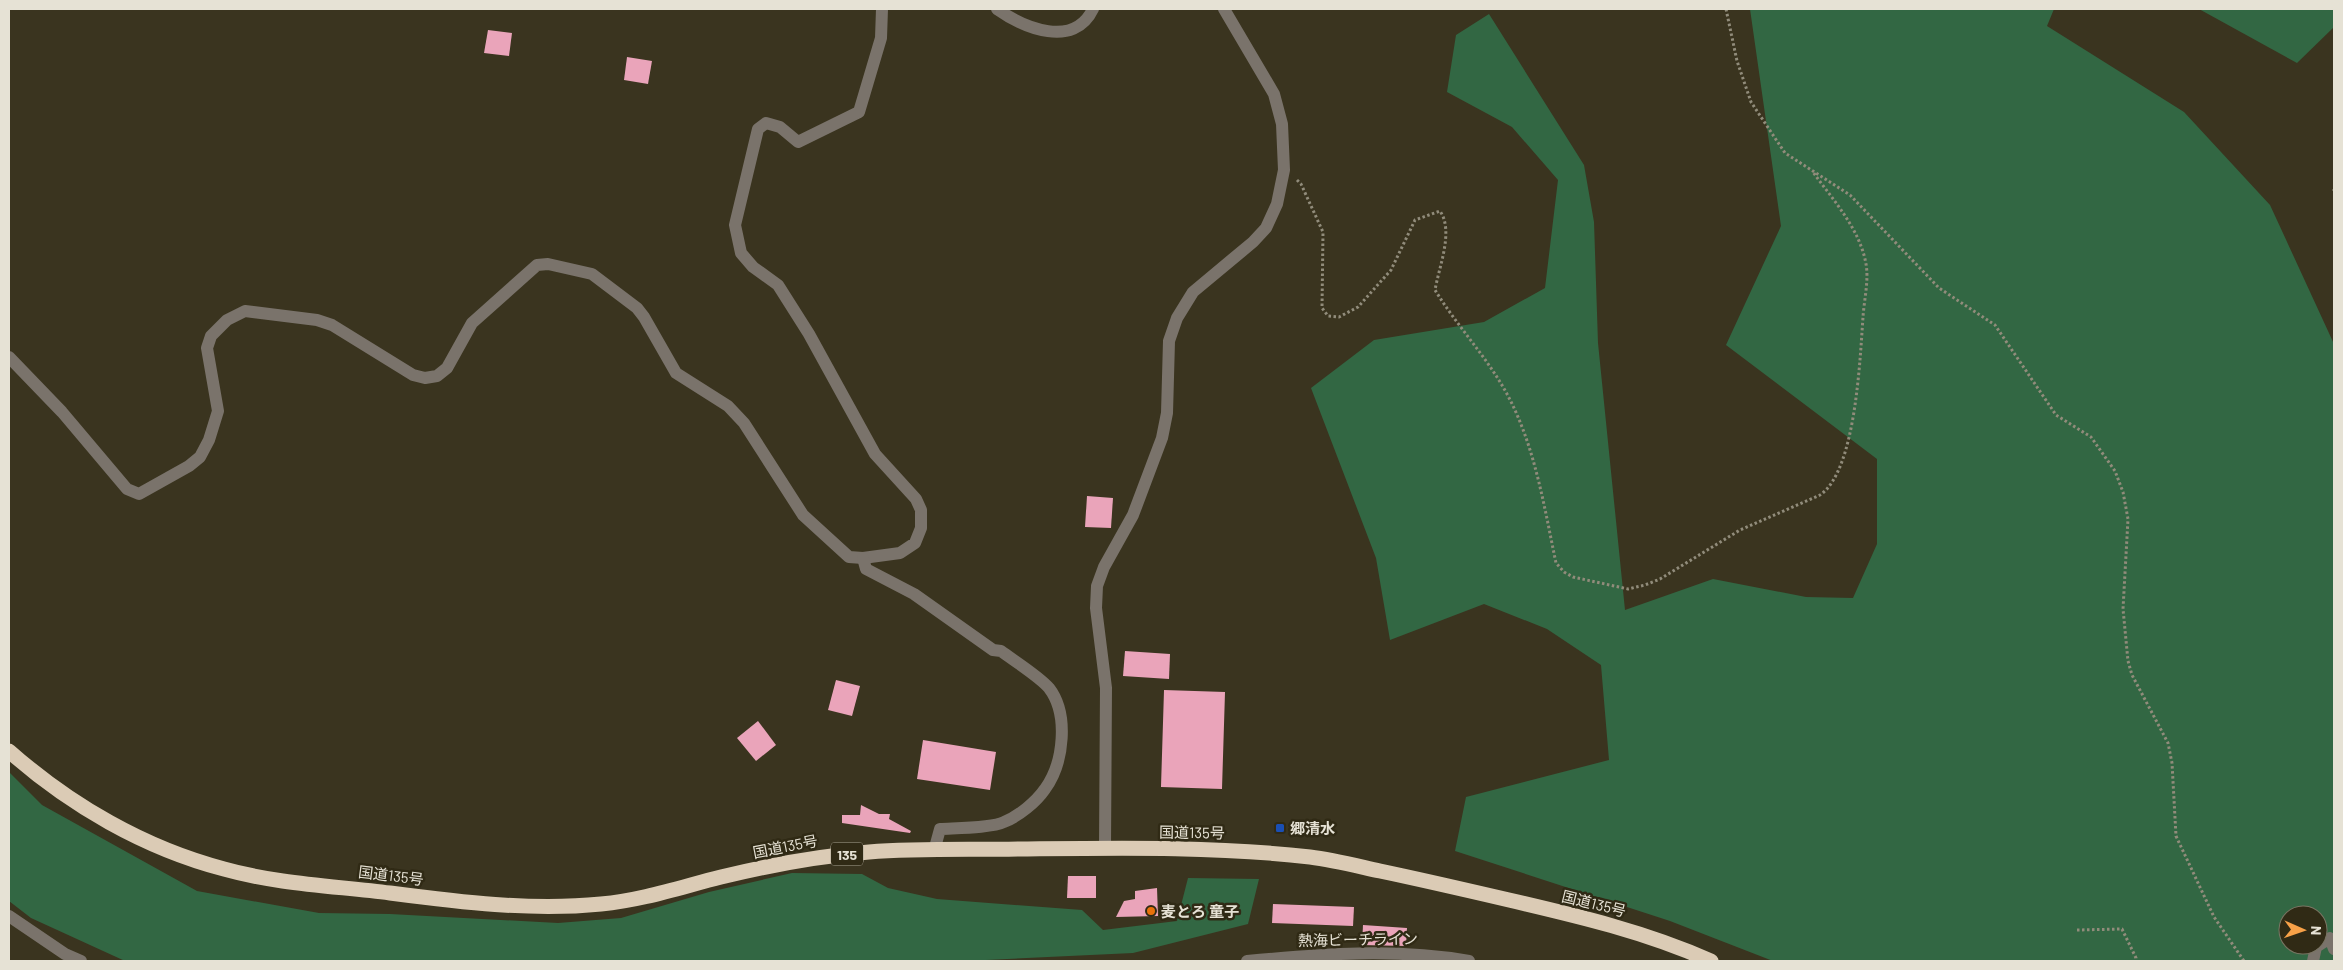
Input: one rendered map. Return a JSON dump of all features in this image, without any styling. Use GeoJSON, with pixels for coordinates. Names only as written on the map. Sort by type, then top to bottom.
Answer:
{"type":"FeatureCollection","features":[{"type":"Feature","properties":{"kind":"highway","name":"国道135号"},"geometry":{"type":"LineString","coordinates":[[9,751],[35,774],[94,814],[141,839],[195,860],[256,876],[421,897],[510,905],[560,907],[601,904],[645,898],[723,876],[806,859],[872,852],[1105,848],[1233,850],[1316,858],[1456,887],[1588,919],[1672,944],[1711,961]]}},
{"type":"Feature","properties":{"kind":"street"},"geometry":{"type":"LineString","coordinates":[[9,357],[62,412],[127,489],[139,494],[190,466],[200,457],[209,440],[218,411],[207,348],[211,336],[227,320],[245,311],[317,320],[332,325],[413,375],[425,378],[437,376],[447,368],[472,323],[537,265],[548,264],[592,274],[640,312],[676,372],[728,406],[744,423],[803,515],[849,557],[863,558],[900,553],[915,543],[921,528],[921,510],[916,498],[875,454],[809,334],[778,285],[753,267],[741,253],[735,225],[758,129],[766,123],[780,128],[798,142],[859,112],[881,38],[882,9]]}},
{"type":"Feature","properties":{"kind":"street"},"geometry":{"type":"LineString","coordinates":[[997,9],[1012,19],[1038,30],[1057,32],[1076,28],[1089,16],[1093,9]]}},
{"type":"Feature","properties":{"kind":"street"},"geometry":{"type":"LineString","coordinates":[[1105,848],[1106,688],[1096,608],[1097,586],[1104,567],[1133,514],[1162,438],[1167,413],[1170,341],[1177,318],[1193,292],[1253,242],[1266,228],[1277,204],[1284,170],[1282,124],[1274,94],[1224,9]]}},
{"type":"Feature","properties":{"kind":"street"},"geometry":{"type":"LineString","coordinates":[[863,558],[866,569],[914,594],[993,650],[1000,651],[1049,688],[1060,713],[1062,734],[1057,764],[1046,788],[1033,803],[1004,823],[940,829],[934,850]]}},
{"type":"Feature","properties":{"kind":"street"},"geometry":{"type":"LineString","coordinates":[[9,916],[65,954],[81,961]]}},
{"type":"Feature","properties":{"kind":"street"},"geometry":{"type":"LineString","coordinates":[[2313,961],[2316,947],[2330,938],[2334,950]]}},
{"type":"Feature","properties":{"kind":"street","name":"熱海ビーチライン"},"geometry":{"type":"LineString","coordinates":[[1247,961],[1382,952],[1425,954],[1469,961]]}},
{"type":"Feature","properties":{"kind":"path"},"geometry":{"type":"LineString","coordinates":[[1726,9],[1737,61],[1751,102],[1785,153],[1850,195],[1939,288],[1995,325],[2056,415],[2091,437],[2115,471],[2123,492],[2128,519],[2122,609],[2128,661],[2132,675],[2168,743],[2172,763],[2176,836],[2214,917],[2244,961]]}},
{"type":"Feature","properties":{"kind":"path"},"geometry":{"type":"LineString","coordinates":[[1284,170],[1301,184],[1323,232],[1322,308],[1328,316],[1339,317],[1358,307],[1391,270],[1415,220],[1440,211],[1446,219],[1446,232],[1435,290],[1506,393],[1520,421],[1541,490],[1556,563],[1564,572],[1573,577],[1628,589],[1660,579],[1740,530],[1820,495],[1827,490],[1840,462],[1857,404],[1866,264],[1852,227],[1813,172]]}},
{"type":"Feature","properties":{"kind":"path"},"geometry":{"type":"LineString","coordinates":[[2077,930],[2122,929],[2136,961]]}},
{"type":"Feature","properties":{"kind":"green space"},"geometry":{"type":"Polygon","coordinates":[[[1750,9],[2054,9],[2047,26],[2184,112],[2270,205],[2334,344],[2334,961],[1773,961],[1670,921],[1455,851],[1466,797],[1609,760],[1601,665],[1547,629],[1484,604],[1390,640],[1376,558],[1311,388],[1374,340],[1484,322],[1545,288],[1558,180],[1512,127],[1447,92],[1456,35],[1489,14],[1584,165],[1594,222],[1598,343],[1625,610],[1713,579],[1806,597],[1853,598],[1877,544],[1877,459],[1726,345],[1781,226],[1750,9]]]}},
{"type":"Feature","properties":{"kind":"green space"},"geometry":{"type":"Polygon","coordinates":[[[2199,9],[2334,9],[2334,27],[2297,63],[2199,9]]]}},
{"type":"Feature","properties":{"kind":"green space"},"geometry":{"type":"Polygon","coordinates":[[[9,772],[42,805],[197,891],[319,913],[390,914],[558,923],[621,918],[709,892],[792,873],[862,874],[888,888],[937,899],[1082,910],[1103,930],[1177,921],[1188,878],[1259,879],[1248,924],[1133,953],[965,961],[125,961],[31,918],[9,901],[9,772]]]}},
{"type":"Feature","properties":{"kind":"building"},"geometry":{"type":"Polygon","coordinates":[[[488,30],[512,33],[509,56],[484,53],[488,30]]]}},
{"type":"Feature","properties":{"kind":"building"},"geometry":{"type":"Polygon","coordinates":[[[627,57],[652,61],[648,84],[624,80],[627,57]]]}},
{"type":"Feature","properties":{"kind":"building"},"geometry":{"type":"Polygon","coordinates":[[[1087,496],[1113,498],[1111,528],[1085,527],[1087,496]]]}},
{"type":"Feature","properties":{"kind":"building"},"geometry":{"type":"Polygon","coordinates":[[[1125,651],[1170,654],[1169,679],[1123,676],[1125,651]]]}},
{"type":"Feature","properties":{"kind":"building"},"geometry":{"type":"Polygon","coordinates":[[[836,680],[860,686],[852,716],[828,710],[836,680]]]}},
{"type":"Feature","properties":{"kind":"building"},"geometry":{"type":"Polygon","coordinates":[[[1164,690],[1225,692],[1222,789],[1161,787],[1164,690]]]}},
{"type":"Feature","properties":{"kind":"building"},"geometry":{"type":"Polygon","coordinates":[[[758,721],[776,745],[756,761],[737,738],[758,721]]]}},
{"type":"Feature","properties":{"kind":"building"},"geometry":{"type":"Polygon","coordinates":[[[923,740],[996,752],[990,790],[917,779],[923,740]]]}},
{"type":"Feature","properties":{"kind":"building"},"geometry":{"type":"Polygon","coordinates":[[[861,805],[879,814],[890,814],[889,819],[911,831],[910,833],[842,823],[842,815],[860,815],[861,805]]]}},
{"type":"Feature","properties":{"kind":"building"},"geometry":{"type":"Polygon","coordinates":[[[1068,876],[1096,876],[1096,898],[1067,898],[1068,876]]]}},
{"type":"Feature","properties":{"kind":"building"},"geometry":{"type":"Polygon","coordinates":[[[1157,888],[1158,916],[1116,917],[1124,901],[1135,899],[1135,891],[1157,888]]]}},
{"type":"Feature","properties":{"kind":"building"},"geometry":{"type":"Polygon","coordinates":[[[1273,904],[1354,907],[1353,926],[1272,923],[1273,904]]]}},
{"type":"Feature","properties":{"kind":"building"},"geometry":{"type":"Polygon","coordinates":[[[1363,925],[1407,928],[1406,946],[1362,945],[1363,925]]]}},
{"type":"Feature","properties":{"kind":"place","name":"郷清水"},"geometry":{"type":"Point","coordinates":[1280,828]}},
{"type":"Feature","properties":{"kind":"place","name":"麦とろ 童子"},"geometry":{"type":"Point","coordinates":[1151,911]}}]}
